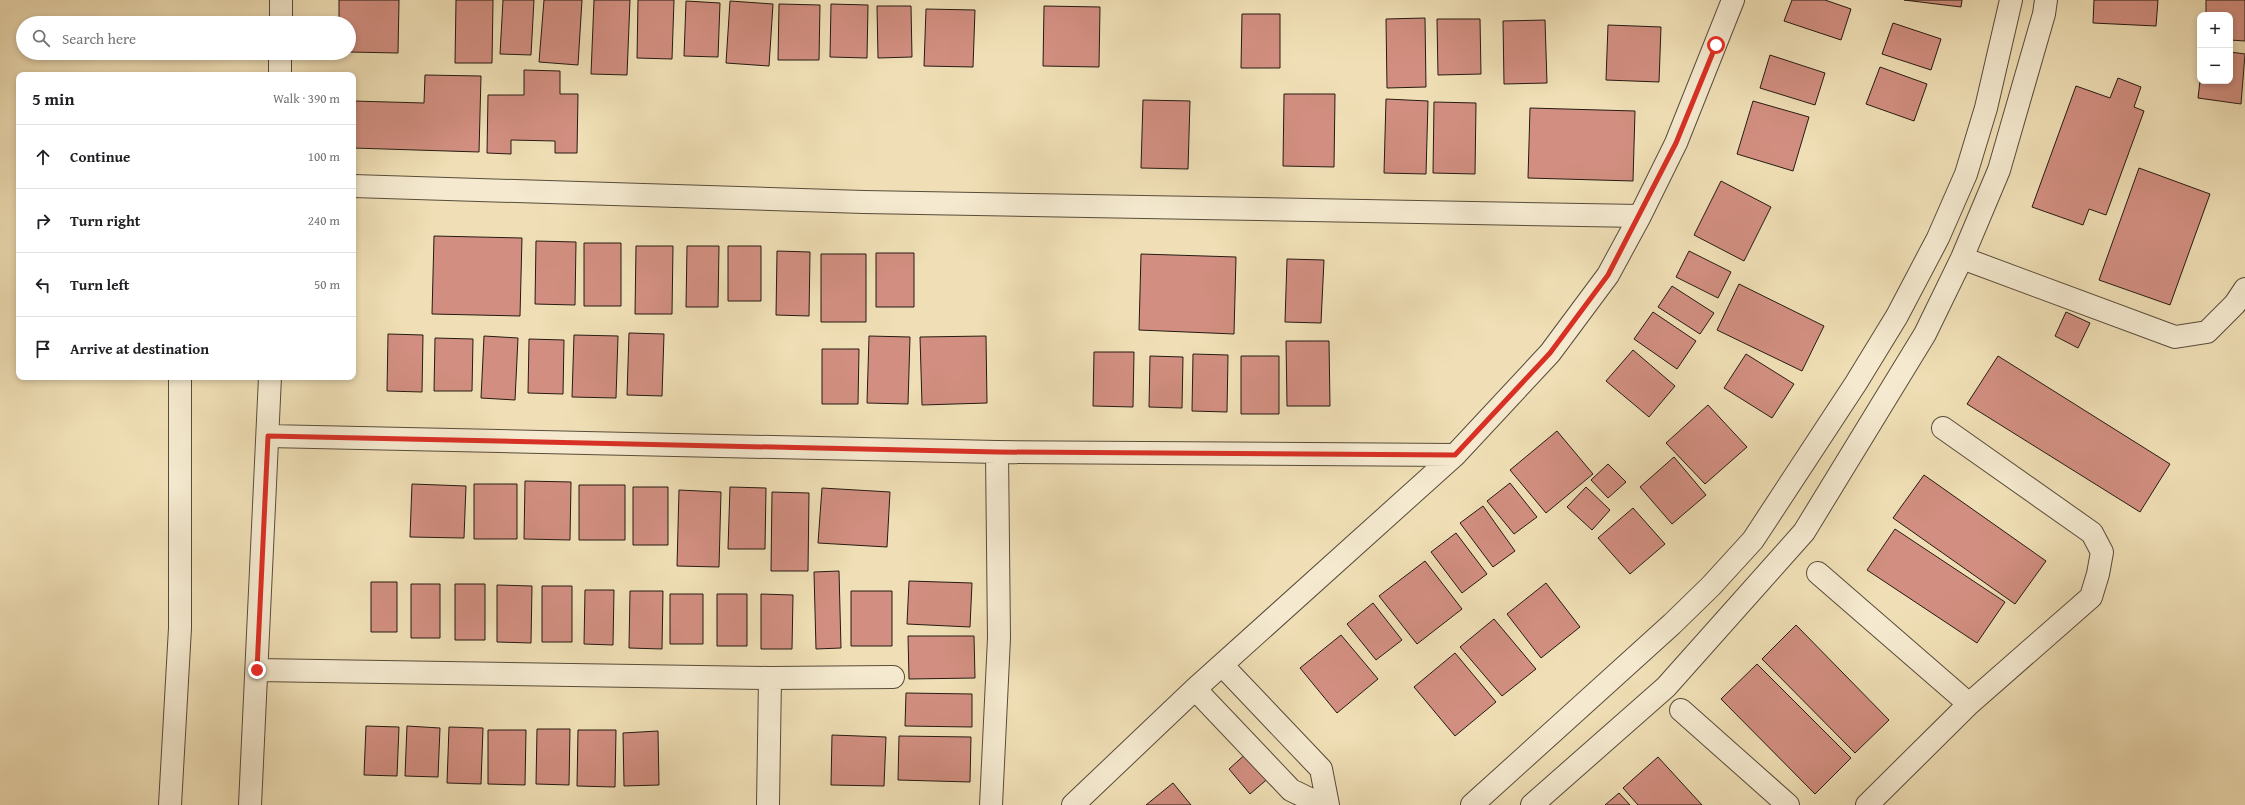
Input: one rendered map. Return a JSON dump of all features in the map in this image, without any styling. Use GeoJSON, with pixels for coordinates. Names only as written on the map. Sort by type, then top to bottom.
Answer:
{"type":"FeatureCollection","features":[{"type":"Feature","properties":{"kind":"street"},"geometry":{"type":"LineString","coordinates":[[281,0],[281,16]]}},
{"type":"Feature","properties":{"kind":"street"},"geometry":{"type":"LineString","coordinates":[[1073,805],[1195,689],[1455,455],[1550,353],[1584,310],[1608,275],[1640,216],[1676,143],[1734,0]]}},
{"type":"Feature","properties":{"kind":"street"},"geometry":{"type":"LineString","coordinates":[[1472,805],[1672,624],[1711,586],[1753,540],[1856,383],[1897,316],[1938,238],[1966,174],[1986,108],[2011,0]]}},
{"type":"Feature","properties":{"kind":"street"},"geometry":{"type":"LineString","coordinates":[[1532,805],[1666,687],[1804,532],[1926,334],[1962,258],[1999,170],[2044,14],[2046,0]]}},
{"type":"Feature","properties":{"kind":"street"},"geometry":{"type":"LineString","coordinates":[[280,60],[280,72]]}},
{"type":"Feature","properties":{"kind":"street"},"geometry":{"type":"LineString","coordinates":[[356,186],[864,202],[1640,216]]}},
{"type":"Feature","properties":{"kind":"street"},"geometry":{"type":"LineString","coordinates":[[1962,258],[2175,337],[2207,332],[2235,304],[2245,289]]}},
{"type":"Feature","properties":{"kind":"street"},"geometry":{"type":"LineString","coordinates":[[170,805],[180,628],[180,380]]}},
{"type":"Feature","properties":{"kind":"street"},"geometry":{"type":"LineString","coordinates":[[250,805],[270,380]]}},
{"type":"Feature","properties":{"kind":"street"},"geometry":{"type":"LineString","coordinates":[[1867,805],[1969,704],[2091,597],[2098,574],[2102,552],[2092,533],[1943,428]]}},
{"type":"Feature","properties":{"kind":"street"},"geometry":{"type":"LineString","coordinates":[[268,436],[997,452],[1455,455]]}},
{"type":"Feature","properties":{"kind":"street"},"geometry":{"type":"LineString","coordinates":[[991,805],[999,638],[997,452]]}},
{"type":"Feature","properties":{"kind":"street"},"geometry":{"type":"LineString","coordinates":[[1818,573],[1969,704]]}},
{"type":"Feature","properties":{"kind":"street"},"geometry":{"type":"LineString","coordinates":[[1222,665],[1321,769],[1328,805]]}},
{"type":"Feature","properties":{"kind":"street"},"geometry":{"type":"LineString","coordinates":[[257,670],[770,678],[893,677]]}},
{"type":"Feature","properties":{"kind":"street"},"geometry":{"type":"LineString","coordinates":[[768,805],[770,678]]}},
{"type":"Feature","properties":{"kind":"street"},"geometry":{"type":"LineString","coordinates":[[1195,689],[1291,790],[1322,805]]}},
{"type":"Feature","properties":{"kind":"street"},"geometry":{"type":"LineString","coordinates":[[1681,710],[1788,805]]}},
{"type":"Feature","properties":{"kind":"building"},"geometry":{"type":"Polygon","coordinates":[[[339,0],[399,0],[398,53],[356,52],[356,16],[339,16],[339,0]]]}},
{"type":"Feature","properties":{"kind":"building"},"geometry":{"type":"Polygon","coordinates":[[[456,0],[493,0],[492,63],[455,63],[456,0]]]}},
{"type":"Feature","properties":{"kind":"building"},"geometry":{"type":"Polygon","coordinates":[[[503,0],[534,0],[531,55],[500,54],[503,0]]]}},
{"type":"Feature","properties":{"kind":"building"},"geometry":{"type":"Polygon","coordinates":[[[544,0],[582,0],[578,65],[539,62],[544,0]]]}},
{"type":"Feature","properties":{"kind":"building"},"geometry":{"type":"Polygon","coordinates":[[[594,0],[630,0],[627,75],[591,74],[594,0]]]}},
{"type":"Feature","properties":{"kind":"building"},"geometry":{"type":"Polygon","coordinates":[[[638,0],[674,0],[672,59],[637,58],[638,0]]]}},
{"type":"Feature","properties":{"kind":"building"},"geometry":{"type":"Polygon","coordinates":[[[1792,0],[1825,0],[1851,9],[1841,40],[1784,21],[1792,0]]]}},
{"type":"Feature","properties":{"kind":"building"},"geometry":{"type":"Polygon","coordinates":[[[1904,0],[1962,0],[1961,7],[1904,0]]]}},
{"type":"Feature","properties":{"kind":"building"},"geometry":{"type":"Polygon","coordinates":[[[2094,0],[2158,0],[2156,26],[2093,23],[2094,0]]]}},
{"type":"Feature","properties":{"kind":"building"},"geometry":{"type":"Polygon","coordinates":[[[2206,0],[2245,0],[2245,41],[2233,40],[2233,12],[2206,12],[2206,0]]]}},
{"type":"Feature","properties":{"kind":"building"},"geometry":{"type":"Polygon","coordinates":[[[686,1],[720,3],[718,57],[684,56],[686,1]]]}},
{"type":"Feature","properties":{"kind":"building"},"geometry":{"type":"Polygon","coordinates":[[[730,1],[773,4],[769,66],[726,63],[730,1]]]}},
{"type":"Feature","properties":{"kind":"building"},"geometry":{"type":"Polygon","coordinates":[[[779,4],[820,5],[819,60],[778,60],[779,4]]]}},
{"type":"Feature","properties":{"kind":"building"},"geometry":{"type":"Polygon","coordinates":[[[831,4],[868,5],[867,58],[830,57],[831,4]]]}},
{"type":"Feature","properties":{"kind":"building"},"geometry":{"type":"Polygon","coordinates":[[[877,6],[911,6],[912,57],[878,58],[877,6]]]}},
{"type":"Feature","properties":{"kind":"building"},"geometry":{"type":"Polygon","coordinates":[[[1044,6],[1100,7],[1099,67],[1043,66],[1044,6]]]}},
{"type":"Feature","properties":{"kind":"building"},"geometry":{"type":"Polygon","coordinates":[[[926,9],[975,10],[973,67],[924,66],[926,9]]]}},
{"type":"Feature","properties":{"kind":"building"},"geometry":{"type":"Polygon","coordinates":[[[1242,14],[1280,14],[1280,68],[1241,68],[1242,14]]]}},
{"type":"Feature","properties":{"kind":"building"},"geometry":{"type":"Polygon","coordinates":[[[1425,18],[1426,87],[1387,88],[1386,19],[1425,18]]]}},
{"type":"Feature","properties":{"kind":"building"},"geometry":{"type":"Polygon","coordinates":[[[1437,19],[1480,19],[1481,74],[1438,75],[1437,19]]]}},
{"type":"Feature","properties":{"kind":"building"},"geometry":{"type":"Polygon","coordinates":[[[1545,20],[1547,83],[1504,84],[1503,21],[1545,20]]]}},
{"type":"Feature","properties":{"kind":"building"},"geometry":{"type":"Polygon","coordinates":[[[1893,23],[1941,39],[1931,70],[1882,54],[1893,23]]]}},
{"type":"Feature","properties":{"kind":"building"},"geometry":{"type":"Polygon","coordinates":[[[1608,25],[1661,27],[1659,82],[1606,80],[1608,25]]]}},
{"type":"Feature","properties":{"kind":"building"},"geometry":{"type":"Polygon","coordinates":[[[2233,52],[2245,54],[2241,104],[2198,98],[2200,84],[2233,84],[2233,52]]]}},
{"type":"Feature","properties":{"kind":"building"},"geometry":{"type":"Polygon","coordinates":[[[1770,55],[1825,73],[1815,105],[1760,88],[1770,55]]]}},
{"type":"Feature","properties":{"kind":"building"},"geometry":{"type":"Polygon","coordinates":[[[1880,67],[1927,84],[1914,121],[1866,104],[1880,67]]]}},
{"type":"Feature","properties":{"kind":"building"},"geometry":{"type":"Polygon","coordinates":[[[524,70],[560,71],[560,94],[578,94],[577,153],[555,153],[555,141],[511,140],[511,154],[487,153],[488,95],[524,95],[524,70]]]}},
{"type":"Feature","properties":{"kind":"building"},"geometry":{"type":"Polygon","coordinates":[[[425,75],[481,76],[479,152],[356,148],[356,101],[424,103],[425,75]]]}},
{"type":"Feature","properties":{"kind":"building"},"geometry":{"type":"Polygon","coordinates":[[[2118,78],[2141,87],[2134,107],[2144,111],[2106,215],[2089,209],[2083,225],[2032,207],[2076,86],[2110,98],[2118,78]]]}},
{"type":"Feature","properties":{"kind":"building"},"geometry":{"type":"Polygon","coordinates":[[[1284,94],[1335,94],[1334,167],[1283,166],[1284,94]]]}},
{"type":"Feature","properties":{"kind":"building"},"geometry":{"type":"Polygon","coordinates":[[[1386,99],[1428,101],[1426,174],[1384,173],[1386,99]]]}},
{"type":"Feature","properties":{"kind":"building"},"geometry":{"type":"Polygon","coordinates":[[[1143,100],[1190,101],[1188,169],[1141,168],[1143,100]]]}},
{"type":"Feature","properties":{"kind":"building"},"geometry":{"type":"Polygon","coordinates":[[[1753,101],[1809,117],[1793,171],[1737,154],[1753,101]]]}},
{"type":"Feature","properties":{"kind":"building"},"geometry":{"type":"Polygon","coordinates":[[[1434,102],[1476,103],[1475,174],[1433,173],[1434,102]]]}},
{"type":"Feature","properties":{"kind":"building"},"geometry":{"type":"Polygon","coordinates":[[[1530,108],[1635,111],[1633,181],[1528,178],[1530,108]]]}},
{"type":"Feature","properties":{"kind":"building"},"geometry":{"type":"Polygon","coordinates":[[[2139,168],[2210,194],[2170,305],[2099,280],[2139,168]]]}},
{"type":"Feature","properties":{"kind":"building"},"geometry":{"type":"Polygon","coordinates":[[[1721,181],[1771,207],[1744,261],[1694,235],[1721,181]]]}},
{"type":"Feature","properties":{"kind":"building"},"geometry":{"type":"Polygon","coordinates":[[[434,236],[522,238],[520,316],[432,314],[434,236]]]}},
{"type":"Feature","properties":{"kind":"building"},"geometry":{"type":"Polygon","coordinates":[[[536,241],[576,242],[575,305],[535,304],[536,241]]]}},
{"type":"Feature","properties":{"kind":"building"},"geometry":{"type":"Polygon","coordinates":[[[584,243],[621,243],[621,306],[584,306],[584,243]]]}},
{"type":"Feature","properties":{"kind":"building"},"geometry":{"type":"Polygon","coordinates":[[[636,246],[673,246],[672,314],[635,314],[636,246]]]}},
{"type":"Feature","properties":{"kind":"building"},"geometry":{"type":"Polygon","coordinates":[[[687,246],[719,246],[718,307],[686,307],[687,246]]]}},
{"type":"Feature","properties":{"kind":"building"},"geometry":{"type":"Polygon","coordinates":[[[728,246],[761,246],[761,301],[728,301],[728,246]]]}},
{"type":"Feature","properties":{"kind":"building"},"geometry":{"type":"Polygon","coordinates":[[[777,251],[810,252],[809,316],[776,315],[777,251]]]}},
{"type":"Feature","properties":{"kind":"building"},"geometry":{"type":"Polygon","coordinates":[[[1689,251],[1731,272],[1718,298],[1676,277],[1689,251]]]}},
{"type":"Feature","properties":{"kind":"building"},"geometry":{"type":"Polygon","coordinates":[[[876,253],[914,253],[914,307],[876,307],[876,253]]]}},
{"type":"Feature","properties":{"kind":"building"},"geometry":{"type":"Polygon","coordinates":[[[821,254],[866,254],[866,322],[821,322],[821,254]]]}},
{"type":"Feature","properties":{"kind":"building"},"geometry":{"type":"Polygon","coordinates":[[[1141,254],[1236,257],[1234,334],[1139,330],[1141,254]]]}},
{"type":"Feature","properties":{"kind":"building"},"geometry":{"type":"Polygon","coordinates":[[[1287,259],[1324,260],[1321,323],[1285,322],[1287,259]]]}},
{"type":"Feature","properties":{"kind":"building"},"geometry":{"type":"Polygon","coordinates":[[[1739,284],[1824,326],[1802,371],[1717,330],[1739,284]]]}},
{"type":"Feature","properties":{"kind":"building"},"geometry":{"type":"Polygon","coordinates":[[[1672,286],[1714,313],[1700,334],[1658,307],[1672,286]]]}},
{"type":"Feature","properties":{"kind":"building"},"geometry":{"type":"Polygon","coordinates":[[[1653,312],[1696,341],[1677,369],[1634,339],[1653,312]]]}},
{"type":"Feature","properties":{"kind":"building"},"geometry":{"type":"Polygon","coordinates":[[[2066,312],[2090,323],[2078,348],[2055,336],[2066,312]]]}},
{"type":"Feature","properties":{"kind":"building"},"geometry":{"type":"Polygon","coordinates":[[[629,333],[664,334],[662,396],[627,395],[629,333]]]}},
{"type":"Feature","properties":{"kind":"building"},"geometry":{"type":"Polygon","coordinates":[[[388,334],[423,335],[422,392],[387,391],[388,334]]]}},
{"type":"Feature","properties":{"kind":"building"},"geometry":{"type":"Polygon","coordinates":[[[574,335],[618,336],[616,398],[572,397],[574,335]]]}},
{"type":"Feature","properties":{"kind":"building"},"geometry":{"type":"Polygon","coordinates":[[[484,336],[518,338],[515,400],[481,398],[484,336]]]}},
{"type":"Feature","properties":{"kind":"building"},"geometry":{"type":"Polygon","coordinates":[[[869,336],[910,337],[908,404],[867,403],[869,336]]]}},
{"type":"Feature","properties":{"kind":"building"},"geometry":{"type":"Polygon","coordinates":[[[986,336],[987,403],[922,405],[920,337],[986,336]]]}},
{"type":"Feature","properties":{"kind":"building"},"geometry":{"type":"Polygon","coordinates":[[[435,338],[473,339],[472,391],[434,391],[435,338]]]}},
{"type":"Feature","properties":{"kind":"building"},"geometry":{"type":"Polygon","coordinates":[[[529,339],[564,340],[563,394],[528,393],[529,339]]]}},
{"type":"Feature","properties":{"kind":"building"},"geometry":{"type":"Polygon","coordinates":[[[1286,341],[1329,341],[1330,406],[1287,406],[1286,341]]]}},
{"type":"Feature","properties":{"kind":"building"},"geometry":{"type":"Polygon","coordinates":[[[822,349],[859,349],[858,404],[822,404],[822,349]]]}},
{"type":"Feature","properties":{"kind":"building"},"geometry":{"type":"Polygon","coordinates":[[[1633,350],[1675,386],[1649,417],[1606,381],[1633,350]]]}},
{"type":"Feature","properties":{"kind":"building"},"geometry":{"type":"Polygon","coordinates":[[[1094,352],[1134,352],[1133,407],[1093,406],[1094,352]]]}},
{"type":"Feature","properties":{"kind":"building"},"geometry":{"type":"Polygon","coordinates":[[[1193,354],[1228,355],[1227,412],[1192,411],[1193,354]]]}},
{"type":"Feature","properties":{"kind":"building"},"geometry":{"type":"Polygon","coordinates":[[[1746,354],[1794,384],[1772,418],[1724,388],[1746,354]]]}},
{"type":"Feature","properties":{"kind":"building"},"geometry":{"type":"Polygon","coordinates":[[[1150,356],[1183,357],[1182,408],[1149,407],[1150,356]]]}},
{"type":"Feature","properties":{"kind":"building"},"geometry":{"type":"Polygon","coordinates":[[[1241,356],[1279,356],[1279,414],[1241,414],[1241,356]]]}},
{"type":"Feature","properties":{"kind":"building"},"geometry":{"type":"Polygon","coordinates":[[[1998,356],[2170,464],[2140,512],[1967,404],[1998,356]]]}},
{"type":"Feature","properties":{"kind":"building"},"geometry":{"type":"Polygon","coordinates":[[[1708,405],[1747,447],[1705,484],[1666,443],[1708,405]]]}},
{"type":"Feature","properties":{"kind":"building"},"geometry":{"type":"Polygon","coordinates":[[[1557,431],[1593,474],[1546,513],[1510,470],[1557,431]]]}},
{"type":"Feature","properties":{"kind":"building"},"geometry":{"type":"Polygon","coordinates":[[[1674,457],[1706,495],[1672,524],[1640,487],[1674,457]]]}},
{"type":"Feature","properties":{"kind":"building"},"geometry":{"type":"Polygon","coordinates":[[[1608,464],[1626,482],[1608,498],[1591,480],[1608,464]]]}},
{"type":"Feature","properties":{"kind":"building"},"geometry":{"type":"Polygon","coordinates":[[[1924,475],[2046,561],[2015,604],[1893,518],[1924,475]]]}},
{"type":"Feature","properties":{"kind":"building"},"geometry":{"type":"Polygon","coordinates":[[[525,481],[571,482],[570,540],[524,539],[525,481]]]}},
{"type":"Feature","properties":{"kind":"building"},"geometry":{"type":"Polygon","coordinates":[[[1510,483],[1537,517],[1514,534],[1487,501],[1510,483]]]}},
{"type":"Feature","properties":{"kind":"building"},"geometry":{"type":"Polygon","coordinates":[[[412,484],[466,486],[464,538],[410,537],[412,484]]]}},
{"type":"Feature","properties":{"kind":"building"},"geometry":{"type":"Polygon","coordinates":[[[474,484],[517,484],[517,539],[474,539],[474,484]]]}},
{"type":"Feature","properties":{"kind":"building"},"geometry":{"type":"Polygon","coordinates":[[[579,485],[625,485],[625,540],[579,540],[579,485]]]}},
{"type":"Feature","properties":{"kind":"building"},"geometry":{"type":"Polygon","coordinates":[[[633,487],[668,487],[668,545],[633,545],[633,487]]]}},
{"type":"Feature","properties":{"kind":"building"},"geometry":{"type":"Polygon","coordinates":[[[730,487],[766,488],[765,549],[728,549],[730,487]]]}},
{"type":"Feature","properties":{"kind":"building"},"geometry":{"type":"Polygon","coordinates":[[[1586,487],[1610,510],[1592,530],[1567,507],[1586,487]]]}},
{"type":"Feature","properties":{"kind":"building"},"geometry":{"type":"Polygon","coordinates":[[[822,488],[890,492],[887,547],[818,543],[822,488]]]}},
{"type":"Feature","properties":{"kind":"building"},"geometry":{"type":"Polygon","coordinates":[[[679,490],[721,492],[719,567],[677,566],[679,490]]]}},
{"type":"Feature","properties":{"kind":"building"},"geometry":{"type":"Polygon","coordinates":[[[772,492],[809,493],[808,571],[771,571],[772,492]]]}},
{"type":"Feature","properties":{"kind":"building"},"geometry":{"type":"Polygon","coordinates":[[[1483,506],[1515,551],[1493,567],[1460,523],[1483,506]]]}},
{"type":"Feature","properties":{"kind":"building"},"geometry":{"type":"Polygon","coordinates":[[[1633,508],[1665,544],[1630,574],[1598,538],[1633,508]]]}},
{"type":"Feature","properties":{"kind":"building"},"geometry":{"type":"Polygon","coordinates":[[[1895,529],[2005,602],[1977,643],[1867,570],[1895,529]]]}},
{"type":"Feature","properties":{"kind":"building"},"geometry":{"type":"Polygon","coordinates":[[[1456,533],[1487,574],[1462,593],[1431,552],[1456,533]]]}},
{"type":"Feature","properties":{"kind":"building"},"geometry":{"type":"Polygon","coordinates":[[[1425,561],[1462,609],[1417,644],[1379,596],[1425,561]]]}},
{"type":"Feature","properties":{"kind":"building"},"geometry":{"type":"Polygon","coordinates":[[[839,571],[841,648],[816,649],[814,572],[839,571]]]}},
{"type":"Feature","properties":{"kind":"building"},"geometry":{"type":"Polygon","coordinates":[[[909,581],[972,583],[970,627],[907,624],[909,581]]]}},
{"type":"Feature","properties":{"kind":"building"},"geometry":{"type":"Polygon","coordinates":[[[371,582],[397,582],[397,632],[371,632],[371,582]]]}},
{"type":"Feature","properties":{"kind":"building"},"geometry":{"type":"Polygon","coordinates":[[[1546,583],[1580,627],[1541,658],[1507,614],[1546,583]]]}},
{"type":"Feature","properties":{"kind":"building"},"geometry":{"type":"Polygon","coordinates":[[[411,584],[440,584],[440,638],[411,638],[411,584]]]}},
{"type":"Feature","properties":{"kind":"building"},"geometry":{"type":"Polygon","coordinates":[[[455,584],[485,584],[485,640],[455,640],[455,584]]]}},
{"type":"Feature","properties":{"kind":"building"},"geometry":{"type":"Polygon","coordinates":[[[497,585],[532,586],[531,643],[497,642],[497,585]]]}},
{"type":"Feature","properties":{"kind":"building"},"geometry":{"type":"Polygon","coordinates":[[[542,586],[572,586],[572,642],[542,642],[542,586]]]}},
{"type":"Feature","properties":{"kind":"building"},"geometry":{"type":"Polygon","coordinates":[[[585,590],[614,590],[613,645],[584,644],[585,590]]]}},
{"type":"Feature","properties":{"kind":"building"},"geometry":{"type":"Polygon","coordinates":[[[630,591],[663,591],[662,649],[629,648],[630,591]]]}},
{"type":"Feature","properties":{"kind":"building"},"geometry":{"type":"Polygon","coordinates":[[[851,591],[892,591],[892,646],[851,646],[851,591]]]}},
{"type":"Feature","properties":{"kind":"building"},"geometry":{"type":"Polygon","coordinates":[[[670,594],[703,594],[703,644],[670,644],[670,594]]]}},
{"type":"Feature","properties":{"kind":"building"},"geometry":{"type":"Polygon","coordinates":[[[717,594],[747,594],[747,646],[717,646],[717,594]]]}},
{"type":"Feature","properties":{"kind":"building"},"geometry":{"type":"Polygon","coordinates":[[[761,594],[793,595],[792,649],[761,649],[761,594]]]}},
{"type":"Feature","properties":{"kind":"building"},"geometry":{"type":"Polygon","coordinates":[[[1373,603],[1402,640],[1376,660],[1347,624],[1373,603]]]}},
{"type":"Feature","properties":{"kind":"building"},"geometry":{"type":"Polygon","coordinates":[[[1494,619],[1536,669],[1502,696],[1460,647],[1494,619]]]}},
{"type":"Feature","properties":{"kind":"building"},"geometry":{"type":"Polygon","coordinates":[[[1796,625],[1889,720],[1855,753],[1762,659],[1796,625]]]}},
{"type":"Feature","properties":{"kind":"building"},"geometry":{"type":"Polygon","coordinates":[[[1341,635],[1378,679],[1337,713],[1300,668],[1341,635]]]}},
{"type":"Feature","properties":{"kind":"building"},"geometry":{"type":"Polygon","coordinates":[[[908,636],[974,636],[975,678],[909,679],[908,636]]]}},
{"type":"Feature","properties":{"kind":"building"},"geometry":{"type":"Polygon","coordinates":[[[1455,653],[1496,702],[1455,736],[1414,687],[1455,653]]]}},
{"type":"Feature","properties":{"kind":"building"},"geometry":{"type":"Polygon","coordinates":[[[1757,664],[1851,758],[1815,794],[1721,699],[1757,664]]]}},
{"type":"Feature","properties":{"kind":"building"},"geometry":{"type":"Polygon","coordinates":[[[906,693],[972,694],[972,727],[905,726],[906,693]]]}},
{"type":"Feature","properties":{"kind":"building"},"geometry":{"type":"Polygon","coordinates":[[[366,726],[399,727],[397,776],[364,775],[366,726]]]}},
{"type":"Feature","properties":{"kind":"building"},"geometry":{"type":"Polygon","coordinates":[[[407,726],[440,728],[438,777],[405,776],[407,726]]]}},
{"type":"Feature","properties":{"kind":"building"},"geometry":{"type":"Polygon","coordinates":[[[449,727],[483,728],[481,784],[447,783],[449,727]]]}},
{"type":"Feature","properties":{"kind":"building"},"geometry":{"type":"Polygon","coordinates":[[[537,729],[570,729],[569,785],[536,784],[537,729]]]}},
{"type":"Feature","properties":{"kind":"building"},"geometry":{"type":"Polygon","coordinates":[[[488,730],[526,730],[525,785],[488,784],[488,730]]]}},
{"type":"Feature","properties":{"kind":"building"},"geometry":{"type":"Polygon","coordinates":[[[578,730],[616,730],[615,787],[577,786],[578,730]]]}},
{"type":"Feature","properties":{"kind":"building"},"geometry":{"type":"Polygon","coordinates":[[[658,731],[659,785],[624,786],[623,733],[658,731]]]}},
{"type":"Feature","properties":{"kind":"building"},"geometry":{"type":"Polygon","coordinates":[[[832,735],[886,737],[884,786],[831,785],[832,735]]]}},
{"type":"Feature","properties":{"kind":"building"},"geometry":{"type":"Polygon","coordinates":[[[899,736],[971,737],[970,782],[898,780],[899,736]]]}},
{"type":"Feature","properties":{"kind":"building"},"geometry":{"type":"Polygon","coordinates":[[[1249,751],[1271,776],[1250,794],[1229,769],[1249,751]]]}},
{"type":"Feature","properties":{"kind":"building"},"geometry":{"type":"Polygon","coordinates":[[[1658,757],[1702,805],[1638,805],[1623,788],[1658,757]]]}},
{"type":"Feature","properties":{"kind":"building"},"geometry":{"type":"Polygon","coordinates":[[[1173,783],[1191,805],[1146,805],[1173,783]]]}},
{"type":"Feature","properties":{"kind":"building"},"geometry":{"type":"Polygon","coordinates":[[[1619,793],[1630,805],[1605,805],[1619,793]]]}},
{"type":"Feature","properties":{"kind":"route"},"geometry":{"type":"LineString","coordinates":[[257,670],[268,436],[829,447],[997,452],[1455,455],[1550,353],[1584,310],[1608,275],[1640,216],[1676,143],[1716,45]]}}]}
